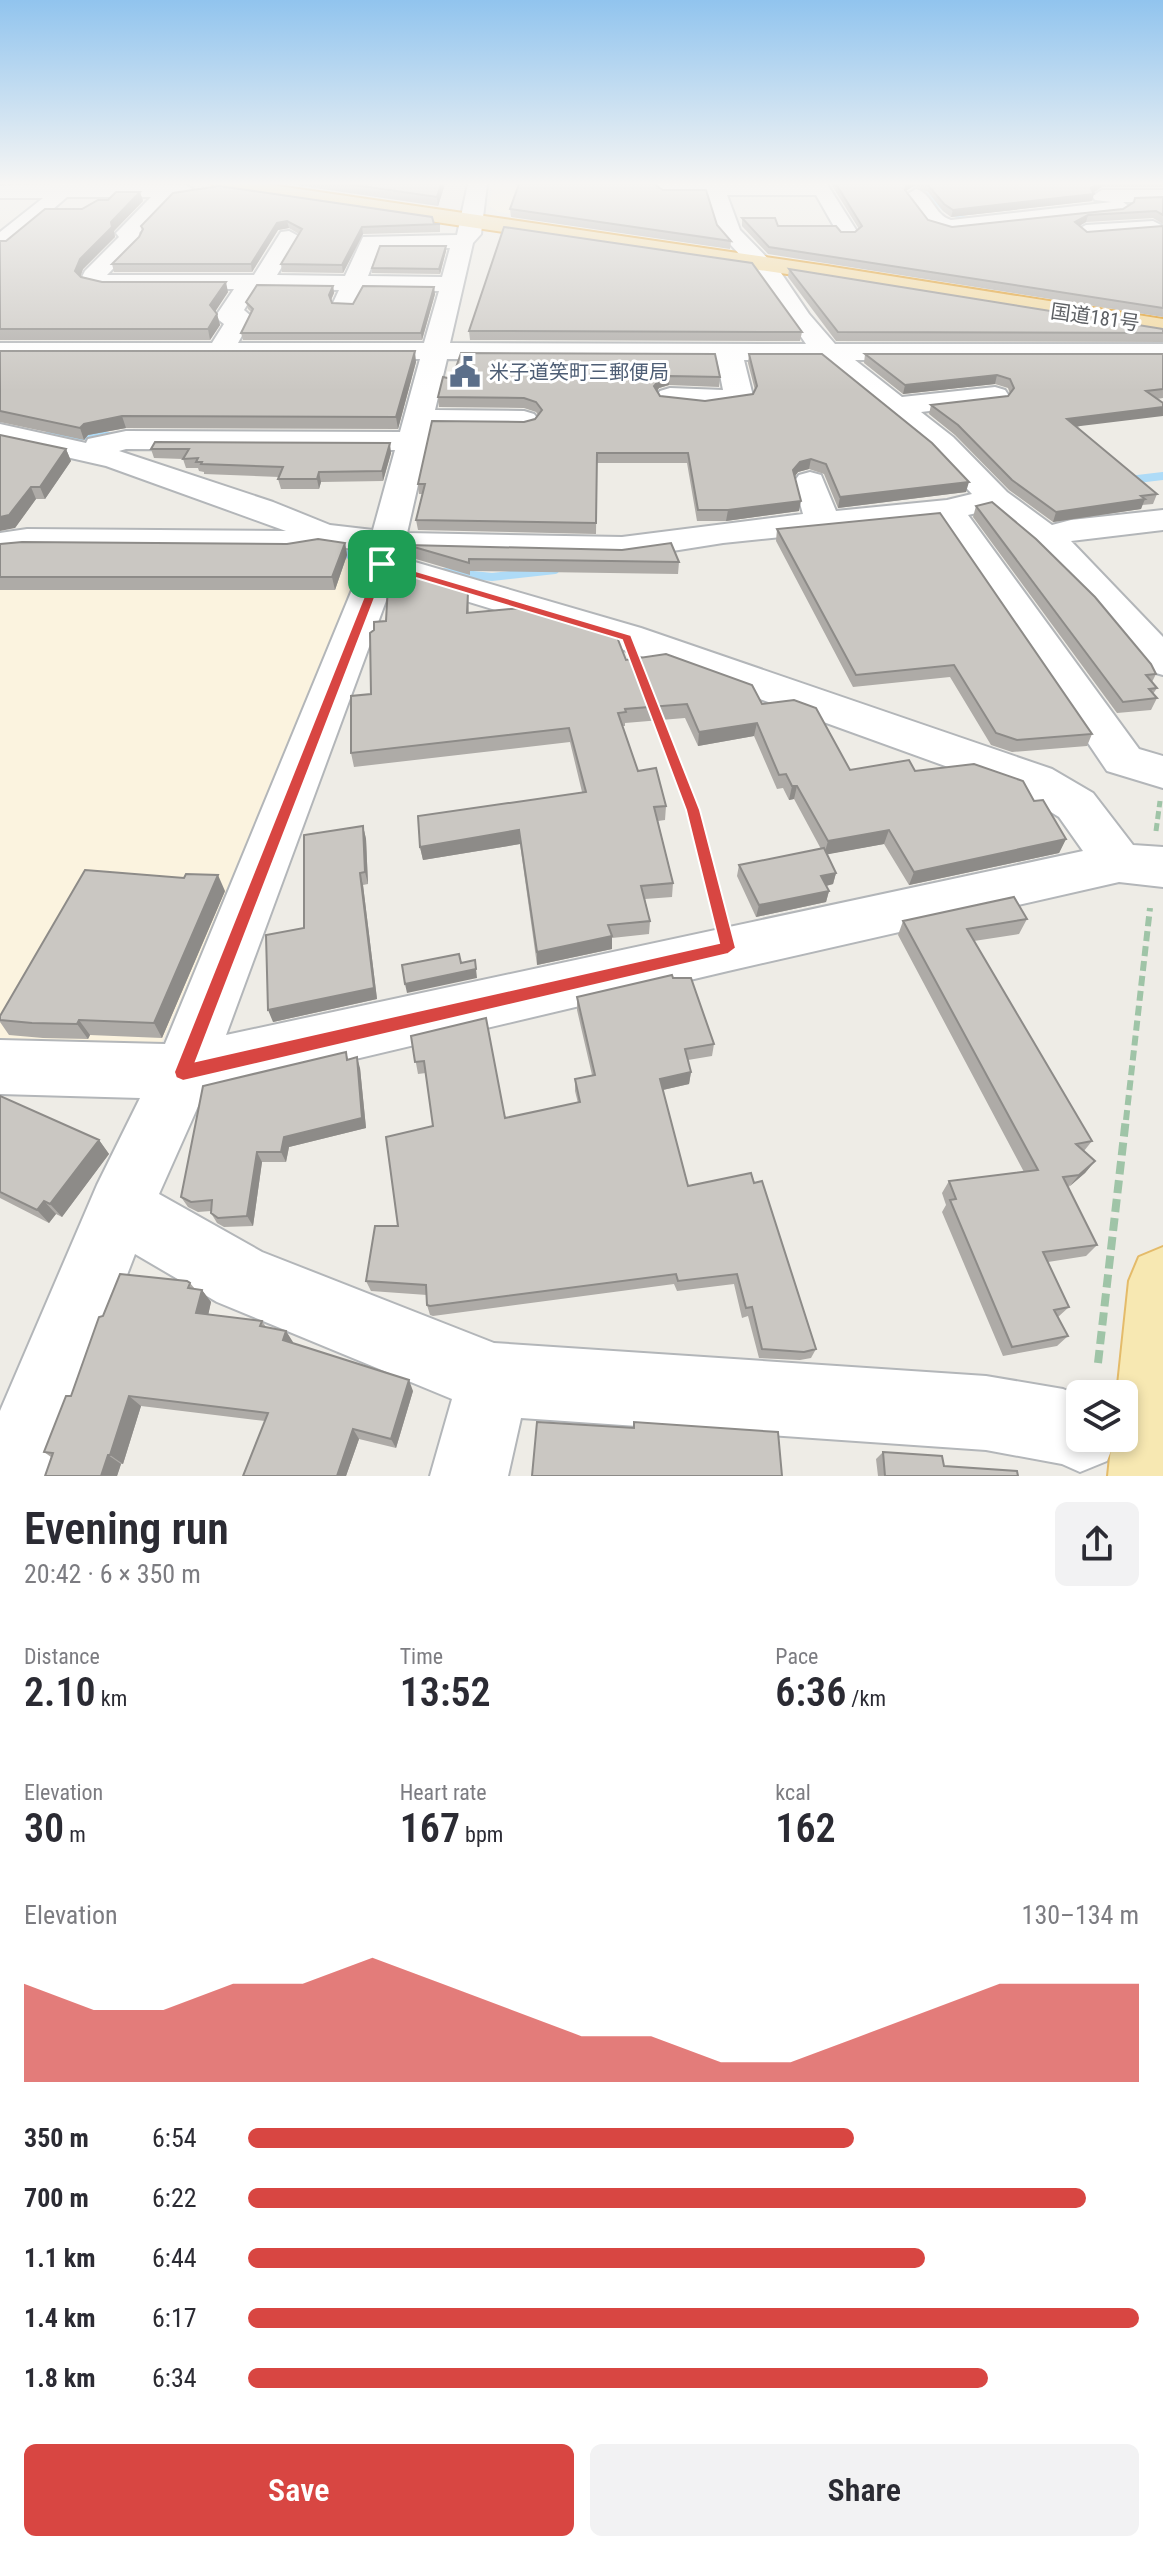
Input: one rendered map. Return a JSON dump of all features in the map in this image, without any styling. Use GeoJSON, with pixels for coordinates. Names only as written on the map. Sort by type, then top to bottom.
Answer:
{"type":"FeatureCollection","features":[{"type":"Feature","properties":{"kind":"highway","name":"国道181号"},"geometry":{"type":"LineString","coordinates":[[695,253],[1163,318]]}},
{"type":"Feature","properties":{"kind":"highway","name":"国道181号"},"geometry":{"type":"LineString","coordinates":[[755,260],[1163,327]]}},
{"type":"Feature","properties":{"kind":"main road"},"geometry":{"type":"LineString","coordinates":[[1129,1458],[1163,1281]]}},
{"type":"Feature","properties":{"kind":"street"},"geometry":{"type":"LineString","coordinates":[[116,253],[93,276],[97,281],[256,282],[349,293],[452,284]]}},
{"type":"Feature","properties":{"kind":"street"},"geometry":{"type":"LineString","coordinates":[[221,350],[240,317],[227,317],[277,253]]}},
{"type":"Feature","properties":{"kind":"street"},"geometry":{"type":"LineString","coordinates":[[349,293],[366,253]]}},
{"type":"Feature","properties":{"kind":"street"},"geometry":{"type":"LineString","coordinates":[[11,1476],[120,1208],[183,1072],[385,554],[461,253]]}},
{"type":"Feature","properties":{"kind":"street"},"geometry":{"type":"LineString","coordinates":[[749,253],[776,281],[799,319],[831,352],[900,405],[995,499],[1046,537],[1075,564],[1163,662]]}},
{"type":"Feature","properties":{"kind":"street"},"geometry":{"type":"LineString","coordinates":[[114,304],[133,282]]}},
{"type":"Feature","properties":{"kind":"street"},"geometry":{"type":"LineString","coordinates":[[0,351],[1163,352]]}},
{"type":"Feature","properties":{"kind":"street"},"geometry":{"type":"LineString","coordinates":[[670,397],[725,399],[739,396],[728,351]]}},
{"type":"Feature","properties":{"kind":"street"},"geometry":{"type":"LineString","coordinates":[[928,352],[947,379]]}},
{"type":"Feature","properties":{"kind":"street"},"geometry":{"type":"LineString","coordinates":[[900,405],[995,396]]}},
{"type":"Feature","properties":{"kind":"street"},"geometry":{"type":"LineString","coordinates":[[85,450],[126,440],[414,430],[524,420]]}},
{"type":"Feature","properties":{"kind":"street"},"geometry":{"type":"LineString","coordinates":[[0,433],[85,450],[261,509],[323,534],[1036,781],[1076,805],[1147,867]]}},
{"type":"Feature","properties":{"kind":"street"},"geometry":{"type":"LineString","coordinates":[[810,482],[823,523]]}},
{"type":"Feature","properties":{"kind":"street"},"geometry":{"type":"LineString","coordinates":[[385,554],[622,548],[723,533],[947,510],[995,499]]}},
{"type":"Feature","properties":{"kind":"street"},"geometry":{"type":"LineString","coordinates":[[947,510],[1123,760],[1162,781]]}},
{"type":"Feature","properties":{"kind":"street"},"geometry":{"type":"LineString","coordinates":[[1046,537],[1071,530],[1163,520]]}},
{"type":"Feature","properties":{"kind":"street"},"geometry":{"type":"LineString","coordinates":[[0,544],[27,540],[290,542],[323,534]]}},
{"type":"Feature","properties":{"kind":"street"},"geometry":{"type":"LineString","coordinates":[[0,1067],[183,1072],[728,948],[1147,867]]}},
{"type":"Feature","properties":{"kind":"street"},"geometry":{"type":"LineString","coordinates":[[120,1208],[241,1278],[494,1380],[986,1413],[1066,1428]]}},
{"type":"Feature","properties":{"kind":"street"},"geometry":{"type":"LineString","coordinates":[[469,1476],[494,1380]]}},
{"type":"Feature","properties":{"kind":"path"},"geometry":{"type":"LineString","coordinates":[[655,709],[693,810],[728,948]]}},
{"type":"Feature","properties":{"kind":"path"},"geometry":{"type":"LineString","coordinates":[[1098,1363],[1147,867],[1162,781]]}},
{"type":"Feature","properties":{"kind":"shaded area"},"geometry":{"type":"Polygon","coordinates":[[[312,549],[364,560],[338,641],[162,1042],[153,1051],[0,1042],[0,551],[312,549]]]}},
{"type":"Feature","properties":{"kind":"building"},"geometry":{"type":"Polygon","coordinates":[[[0,253],[86,253],[75,271],[81,277],[102,282],[226,282],[210,305],[217,314],[208,329],[0,329],[0,253]]]}},
{"type":"Feature","properties":{"kind":"building"},"geometry":{"type":"Polygon","coordinates":[[[123,253],[258,253],[251,264],[112,264],[123,253]]]}},
{"type":"Feature","properties":{"kind":"building"},"geometry":{"type":"Polygon","coordinates":[[[288,253],[348,253],[342,265],[281,264],[288,253]]]}},
{"type":"Feature","properties":{"kind":"building"},"geometry":{"type":"Polygon","coordinates":[[[377,253],[444,253],[439,269],[372,268],[377,253]]]}},
{"type":"Feature","properties":{"kind":"building"},"geometry":{"type":"Polygon","coordinates":[[[495,253],[682,253],[752,263],[802,332],[469,331],[495,253]]]}},
{"type":"Feature","properties":{"kind":"building"},"geometry":{"type":"Polygon","coordinates":[[[807,253],[1163,253],[1163,308],[807,253]]]}},
{"type":"Feature","properties":{"kind":"building"},"geometry":{"type":"Polygon","coordinates":[[[789,269],[1163,329],[1163,333],[838,332],[789,269]]]}},
{"type":"Feature","properties":{"kind":"building"},"geometry":{"type":"Polygon","coordinates":[[[257,285],[333,286],[329,295],[332,303],[353,304],[363,286],[434,287],[421,333],[241,333],[253,309],[246,302],[257,285]]]}},
{"type":"Feature","properties":{"kind":"building"},"geometry":{"type":"Polygon","coordinates":[[[0,351],[415,351],[396,417],[122,416],[84,424],[80,428],[0,411],[0,351]]]}},
{"type":"Feature","properties":{"kind":"building"},"geometry":{"type":"Polygon","coordinates":[[[461,353],[715,354],[720,377],[670,376],[660,379],[654,386],[660,396],[705,401],[753,394],[757,386],[749,354],[822,354],[932,443],[969,482],[840,497],[826,464],[811,459],[800,462],[793,470],[801,501],[728,510],[698,510],[688,453],[597,453],[596,523],[416,520],[425,484],[418,484],[432,421],[524,422],[535,419],[542,410],[536,402],[524,398],[438,397],[443,377],[452,379],[461,353]]]}},
{"type":"Feature","properties":{"kind":"building"},"geometry":{"type":"Polygon","coordinates":[[[865,354],[1163,354],[1163,389],[1146,391],[1163,403],[1163,407],[1067,419],[1157,494],[1141,496],[1145,499],[1056,512],[1012,480],[958,425],[931,405],[1008,396],[1014,388],[1010,379],[997,375],[905,385],[865,354]]]}},
{"type":"Feature","properties":{"kind":"building"},"geometry":{"type":"Polygon","coordinates":[[[0,435],[66,449],[40,487],[31,487],[9,515],[0,517],[0,435]]]}},
{"type":"Feature","properties":{"kind":"building"},"geometry":{"type":"Polygon","coordinates":[[[155,442],[390,443],[382,471],[319,472],[317,479],[278,479],[283,467],[201,464],[196,462],[198,458],[183,459],[189,449],[151,449],[155,442]]]}},
{"type":"Feature","properties":{"kind":"building"},"geometry":{"type":"Polygon","coordinates":[[[992,502],[1036,539],[1095,597],[1151,664],[1156,674],[1146,675],[1157,688],[1149,689],[1157,698],[1123,702],[976,506],[992,502]]]}},
{"type":"Feature","properties":{"kind":"building"},"geometry":{"type":"Polygon","coordinates":[[[940,513],[1092,734],[1017,740],[996,733],[954,665],[856,675],[777,529],[940,513]]]}},
{"type":"Feature","properties":{"kind":"building"},"geometry":{"type":"Polygon","coordinates":[[[318,539],[345,543],[332,577],[0,577],[0,544],[287,544],[318,539]]]}},
{"type":"Feature","properties":{"kind":"building"},"geometry":{"type":"Polygon","coordinates":[[[671,543],[679,562],[469,559],[469,563],[407,545],[622,550],[671,543]]]}},
{"type":"Feature","properties":{"kind":"building"},"geometry":{"type":"Polygon","coordinates":[[[394,569],[468,592],[467,613],[522,608],[617,637],[626,660],[666,654],[752,685],[762,704],[794,700],[816,708],[850,770],[909,760],[915,771],[974,764],[1023,781],[1034,801],[1043,800],[1066,839],[914,872],[889,830],[828,841],[797,786],[792,786],[786,774],[779,775],[757,723],[699,732],[687,704],[625,709],[626,712],[618,713],[638,771],[656,768],[666,806],[654,807],[673,883],[641,886],[650,921],[608,925],[612,936],[537,952],[519,830],[420,847],[418,816],[586,792],[569,728],[351,753],[351,696],[371,694],[370,633],[374,630],[374,622],[386,621],[388,585],[394,569]]]}},
{"type":"Feature","properties":{"kind":"building"},"geometry":{"type":"Polygon","coordinates":[[[363,826],[365,872],[360,873],[374,988],[268,1010],[266,935],[304,928],[304,835],[363,826]]]}},
{"type":"Feature","properties":{"kind":"building"},"geometry":{"type":"Polygon","coordinates":[[[824,848],[836,873],[821,876],[829,891],[759,905],[739,865],[824,848]]]}},
{"type":"Feature","properties":{"kind":"building"},"geometry":{"type":"Polygon","coordinates":[[[85,870],[184,878],[186,874],[218,875],[154,1023],[79,1020],[77,1024],[0,1020],[0,1016],[85,870]]]}},
{"type":"Feature","properties":{"kind":"building"},"geometry":{"type":"Polygon","coordinates":[[[1014,897],[1027,919],[967,929],[1092,1141],[1076,1144],[1095,1161],[1079,1175],[1063,1177],[1097,1245],[1043,1252],[1069,1307],[1054,1310],[1068,1336],[1012,1347],[950,1200],[956,1199],[949,1181],[1038,1170],[903,921],[1014,897]]]}},
{"type":"Feature","properties":{"kind":"building"},"geometry":{"type":"Polygon","coordinates":[[[459,954],[461,963],[475,960],[476,969],[405,984],[402,965],[459,954]]]}},
{"type":"Feature","properties":{"kind":"building"},"geometry":{"type":"Polygon","coordinates":[[[672,975],[673,978],[691,978],[714,1044],[685,1049],[691,1072],[660,1079],[688,1186],[751,1173],[754,1183],[762,1181],[816,1349],[804,1352],[762,1349],[752,1307],[746,1308],[737,1274],[678,1281],[676,1274],[430,1306],[427,1305],[426,1285],[366,1281],[375,1226],[398,1226],[386,1137],[433,1126],[424,1061],[415,1062],[411,1036],[486,1018],[505,1118],[580,1102],[575,1079],[595,1075],[577,997],[672,975]]]}},
{"type":"Feature","properties":{"kind":"building"},"geometry":{"type":"Polygon","coordinates":[[[346,1052],[347,1060],[357,1057],[362,1118],[284,1137],[281,1152],[257,1152],[247,1216],[218,1218],[211,1213],[212,1200],[191,1202],[181,1197],[203,1086],[346,1052]]]}},
{"type":"Feature","properties":{"kind":"building"},"geometry":{"type":"Polygon","coordinates":[[[0,1096],[99,1140],[50,1204],[44,1201],[37,1210],[0,1192],[0,1096]]]}},
{"type":"Feature","properties":{"kind":"building"},"geometry":{"type":"Polygon","coordinates":[[[120,1274],[187,1281],[190,1283],[188,1288],[202,1290],[196,1313],[262,1321],[260,1326],[286,1331],[283,1340],[409,1380],[391,1439],[353,1429],[337,1476],[243,1476],[268,1413],[129,1396],[101,1476],[45,1476],[53,1453],[44,1452],[66,1396],[71,1396],[99,1317],[103,1316],[120,1274]]]}},
{"type":"Feature","properties":{"kind":"building"},"geometry":{"type":"Polygon","coordinates":[[[537,1422],[634,1428],[634,1422],[778,1432],[782,1476],[532,1476],[537,1422]]]}},
{"type":"Feature","properties":{"kind":"building"},"geometry":{"type":"Polygon","coordinates":[[[883,1452],[942,1456],[944,1466],[1017,1471],[1018,1476],[885,1476],[883,1452]]]}},
{"type":"Feature","properties":{"kind":"waterway"},"geometry":{"type":"LineString","coordinates":[[42,436],[114,436]]}},
{"type":"Feature","properties":{"kind":"waterway"},"geometry":{"type":"LineString","coordinates":[[1129,480],[1163,476]]}},
{"type":"Feature","properties":{"kind":"waterway"},"geometry":{"type":"LineString","coordinates":[[334,552],[378,560]]}},
{"type":"Feature","properties":{"kind":"waterway"},"geometry":{"type":"LineString","coordinates":[[444,572],[492,577],[555,570]]}},
{"type":"Feature","properties":{"kind":"place","name":"米子道笑町三郵便局"},"geometry":{"type":"Point","coordinates":[465,372]}},
{"type":"Feature","properties":{"kind":"route"},"geometry":{"type":"LineString","coordinates":[[382,564],[627,637],[693,810],[728,948],[183,1072],[320,727],[382,564]]}}]}
